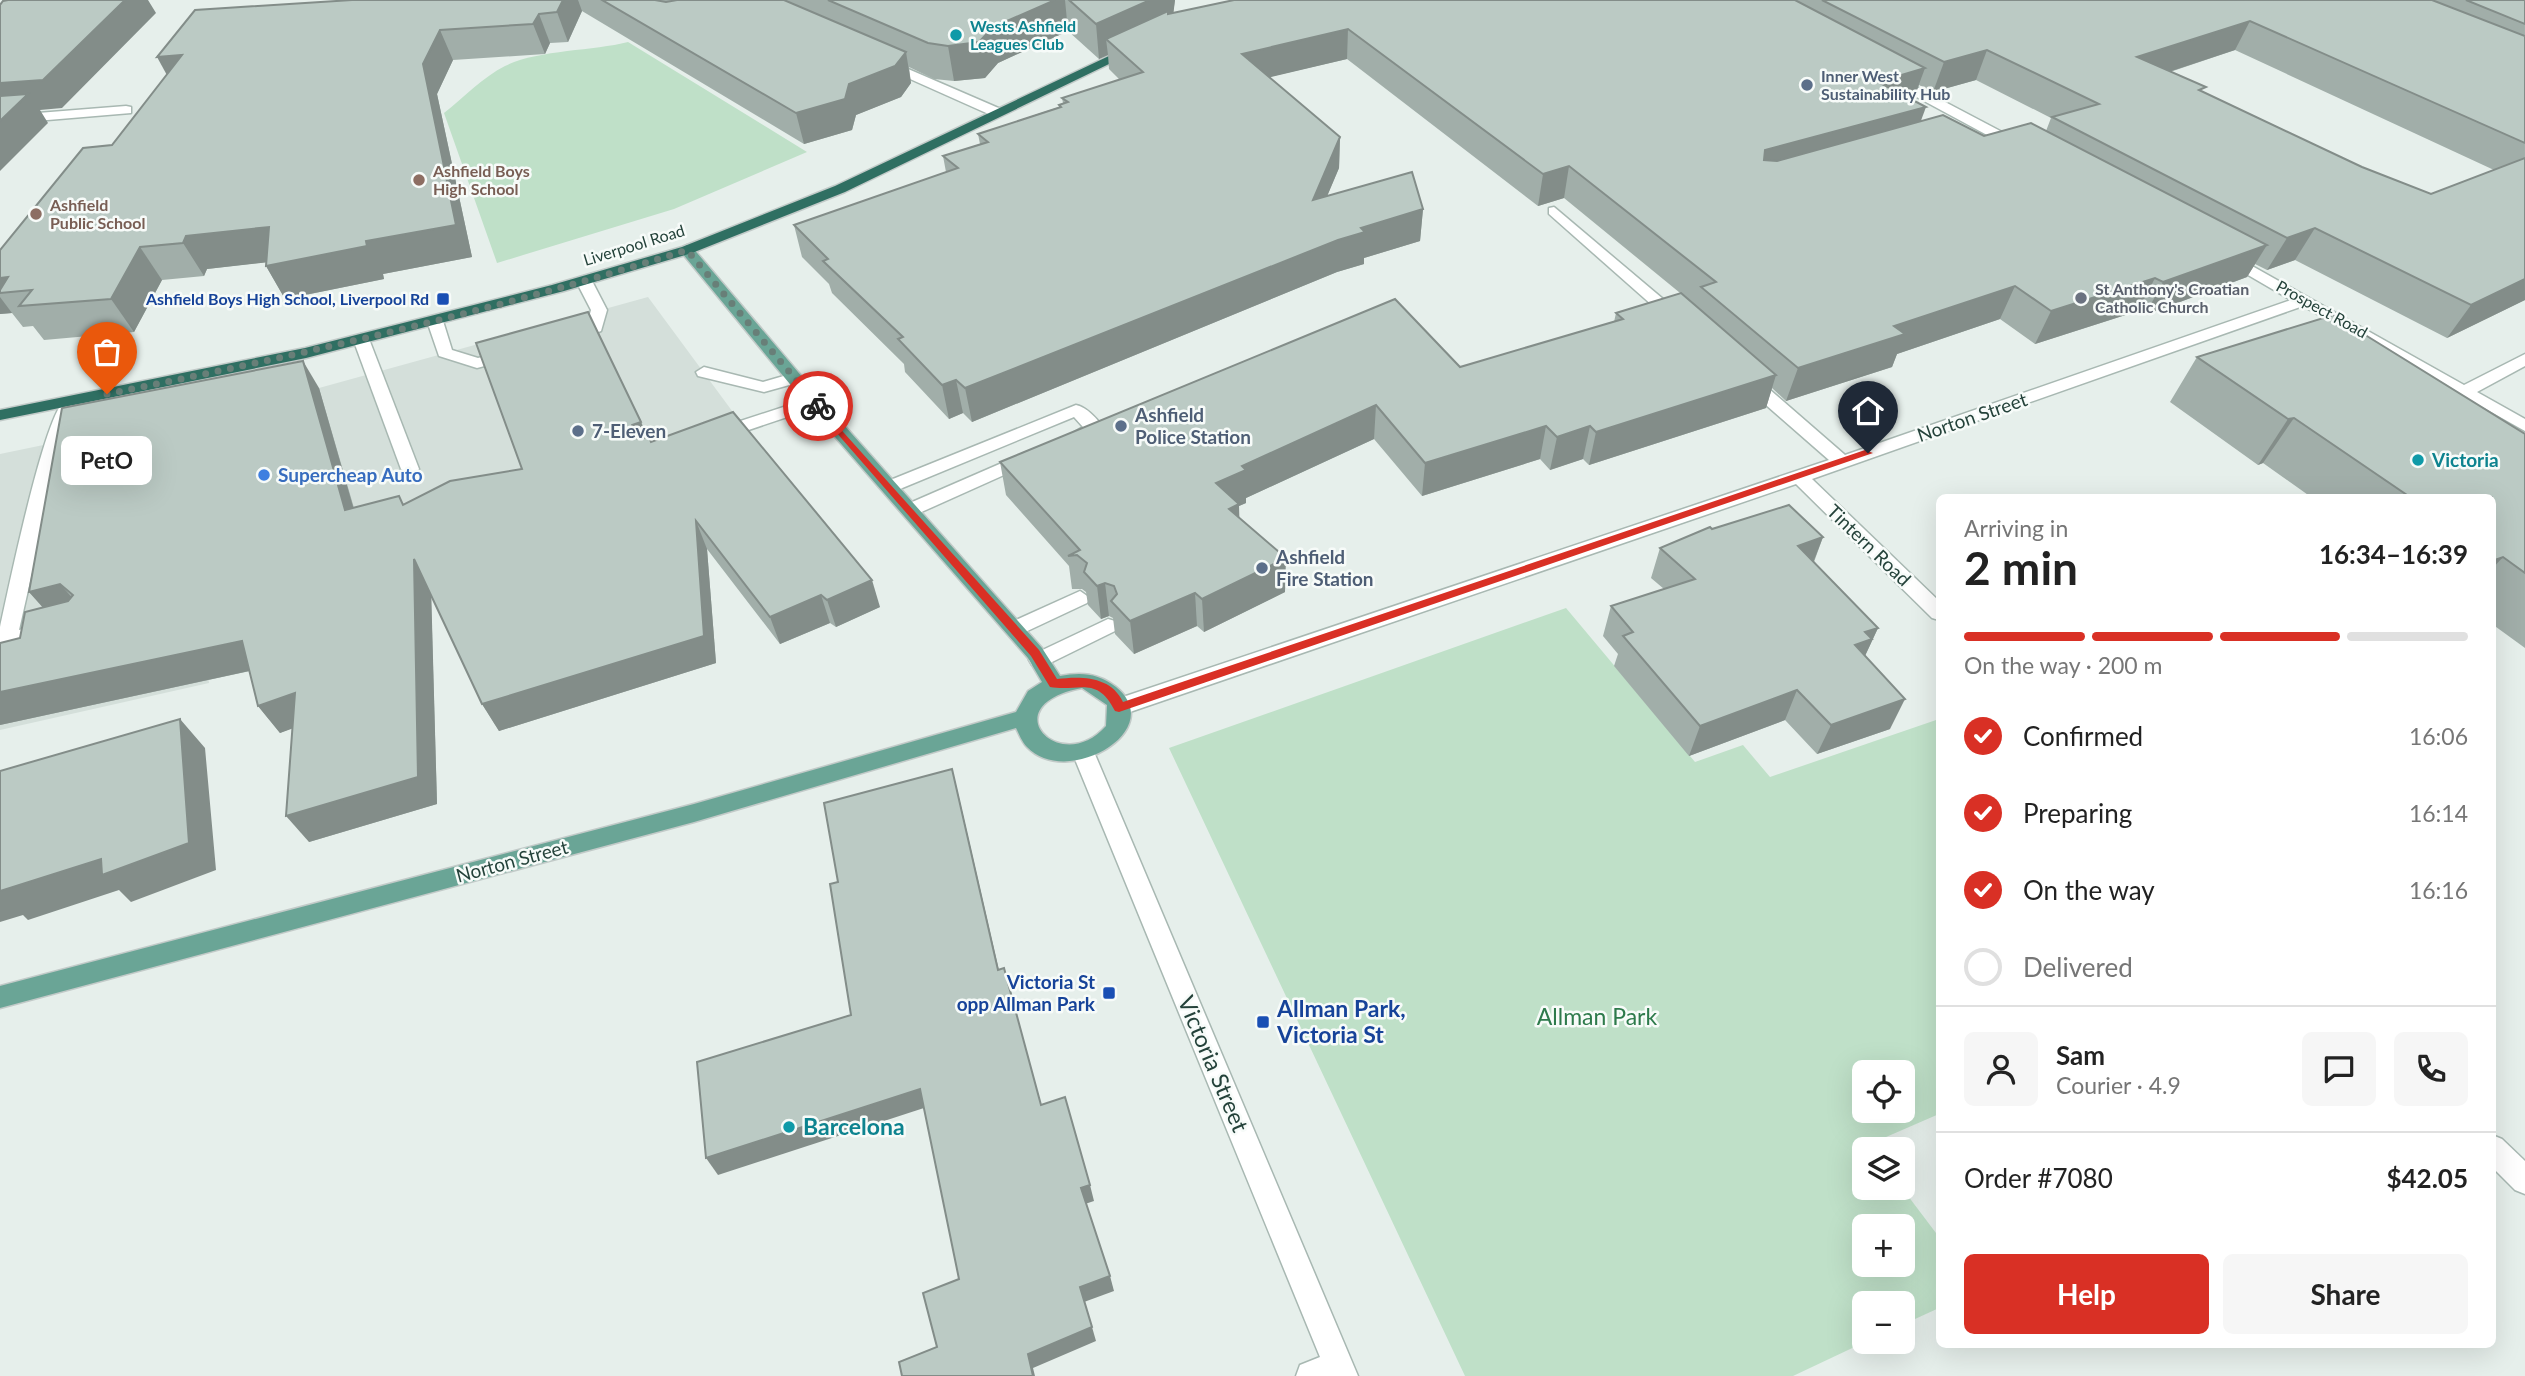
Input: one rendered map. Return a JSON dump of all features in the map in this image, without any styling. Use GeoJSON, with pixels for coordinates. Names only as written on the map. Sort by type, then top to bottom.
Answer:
{"type":"FeatureCollection","features":[{"type":"Feature","properties":{"kind":"highway","name":"Liverpool Road"},"geometry":{"type":"LineString","coordinates":[[0,415],[361,339],[584,281],[687,250],[840,188],[1144,45]]}},
{"type":"Feature","properties":{"kind":"main road"},"geometry":{"type":"LineString","coordinates":[[687,250],[814,402],[1014,629],[1054,684]]}},
{"type":"Feature","properties":{"kind":"main road"},"geometry":{"type":"LineString","coordinates":[[1082,680],[1095,684],[1115,698],[1119,708],[1116,729],[1108,739],[1083,752],[1060,752],[1040,747],[1030,739],[1023,718],[1032,698],[1054,684],[1082,680]]}},
{"type":"Feature","properties":{"kind":"main road","name":"Norton Street"},"geometry":{"type":"LineString","coordinates":[[0,998],[695,813],[1023,718]]}},
{"type":"Feature","properties":{"kind":"street"},"geometry":{"type":"LineString","coordinates":[[872,58],[998,113]]}},
{"type":"Feature","properties":{"kind":"street"},"geometry":{"type":"LineString","coordinates":[[1882,73],[2026,150]]}},
{"type":"Feature","properties":{"kind":"street"},"geometry":{"type":"LineString","coordinates":[[0,120],[125,110]]}},
{"type":"Feature","properties":{"kind":"street"},"geometry":{"type":"LineString","coordinates":[[1954,133],[1980,125]]}},
{"type":"Feature","properties":{"kind":"street"},"geometry":{"type":"LineString","coordinates":[[1553,211],[1686,327]]}},
{"type":"Feature","properties":{"kind":"street","name":"Prospect Road"},"geometry":{"type":"LineString","coordinates":[[2219,252],[2525,426]]}},
{"type":"Feature","properties":{"kind":"street"},"geometry":{"type":"LineString","coordinates":[[555,342],[593,331],[599,310],[584,281]]}},
{"type":"Feature","properties":{"kind":"street","name":"Norton Street"},"geometry":{"type":"LineString","coordinates":[[1119,708],[1799,477],[2306,300]]}},
{"type":"Feature","properties":{"kind":"street"},"geometry":{"type":"LineString","coordinates":[[435,321],[445,353],[477,363],[529,349]]}},
{"type":"Feature","properties":{"kind":"street"},"geometry":{"type":"LineString","coordinates":[[361,339],[410,469]]}},
{"type":"Feature","properties":{"kind":"street"},"geometry":{"type":"LineString","coordinates":[[2465,391],[2525,359]]}},
{"type":"Feature","properties":{"kind":"street"},"geometry":{"type":"LineString","coordinates":[[1737,371],[1842,462]]}},
{"type":"Feature","properties":{"kind":"street"},"geometry":{"type":"LineString","coordinates":[[704,372],[764,387],[794,378]]}},
{"type":"Feature","properties":{"kind":"street"},"geometry":{"type":"LineString","coordinates":[[68,402],[51,449],[7,640],[72,625]]}},
{"type":"Feature","properties":{"kind":"street"},"geometry":{"type":"LineString","coordinates":[[699,441],[814,402]]}},
{"type":"Feature","properties":{"kind":"street"},"geometry":{"type":"LineString","coordinates":[[889,488],[1076,410],[1095,428],[910,510]]}},
{"type":"Feature","properties":{"kind":"street","name":"Tintern Road"},"geometry":{"type":"LineString","coordinates":[[1799,477],[1936,610]]}},
{"type":"Feature","properties":{"kind":"street"},"geometry":{"type":"LineString","coordinates":[[1014,629],[1080,598]]}},
{"type":"Feature","properties":{"kind":"street"},"geometry":{"type":"LineString","coordinates":[[1039,660],[1108,626]]}},
{"type":"Feature","properties":{"kind":"street","name":"Victoria Street"},"geometry":{"type":"LineString","coordinates":[[1083,752],[1331,1373]]}},
{"type":"Feature","properties":{"kind":"street"},"geometry":{"type":"LineString","coordinates":[[2496,1152],[2525,1180]]}},
{"type":"Feature","properties":{"kind":"shaded area"},"geometry":{"type":"Polygon","coordinates":[[[648,297],[738,419],[206,658],[209,683],[0,730],[0,454],[319,388],[648,297]]]}},
{"type":"Feature","properties":{"kind":"green space"},"geometry":{"type":"Polygon","coordinates":[[[628,42],[807,152],[674,209],[497,263],[444,113],[473,88],[505,66],[532,57],[628,42]]]}},
{"type":"Feature","properties":{"kind":"green space","name":"Allman Park"},"geometry":{"type":"Polygon","coordinates":[[[1566,608],[1695,762],[1743,745],[1770,777],[1936,720],[1936,1115],[1886,1137],[1852,1137],[1852,1200],[1911,1200],[1936,1233],[1936,1309],[1915,1319],[1915,1291],[1852,1291],[1852,1348],[1793,1376],[1465,1376],[1169,748],[1566,608]]]}},
{"type":"Feature","properties":{"kind":"building"},"geometry":{"type":"Polygon","coordinates":[[[8,0],[125,0],[43,80],[0,83],[0,5],[8,0]]]}},
{"type":"Feature","properties":{"kind":"building"},"geometry":{"type":"Polygon","coordinates":[[[352,0],[563,0],[557,12],[539,14],[533,24],[440,30],[423,64],[456,225],[366,241],[367,246],[266,266],[269,227],[186,236],[183,243],[140,247],[111,299],[19,306],[32,290],[0,293],[8,277],[0,278],[0,250],[83,148],[112,145],[182,55],[157,57],[195,10],[352,0]]]}},
{"type":"Feature","properties":{"kind":"building"},"geometry":{"type":"Polygon","coordinates":[[[602,0],[784,0],[906,52],[895,66],[849,84],[845,99],[796,113],[602,0]]]}},
{"type":"Feature","properties":{"kind":"building"},"geometry":{"type":"Polygon","coordinates":[[[828,0],[1055,0],[993,27],[979,42],[948,46],[928,43],[828,0]]]}},
{"type":"Feature","properties":{"kind":"building"},"geometry":{"type":"Polygon","coordinates":[[[1069,0],[1150,0],[1096,24],[1069,0]]]}},
{"type":"Feature","properties":{"kind":"building"},"geometry":{"type":"Polygon","coordinates":[[[1234,0],[1795,0],[1925,68],[1878,82],[1926,107],[1765,150],[1764,160],[1777,161],[1943,115],[1984,136],[2031,123],[2267,245],[2163,282],[2155,278],[2051,311],[2015,286],[1894,326],[1905,334],[1798,368],[1701,287],[1716,282],[1569,166],[1543,174],[1348,29],[1242,54],[1340,137],[1313,200],[1412,172],[1423,209],[1361,228],[1365,232],[1338,240],[965,388],[956,380],[942,385],[898,339],[903,337],[823,261],[828,259],[794,225],[958,168],[943,156],[988,142],[978,134],[1061,107],[1059,105],[1068,102],[1062,98],[1143,72],[1106,39],[1168,11],[1168,14],[1234,0]]]}},
{"type":"Feature","properties":{"kind":"building"},"geometry":{"type":"Polygon","coordinates":[[[1822,0],[2432,0],[2525,36],[2525,143],[2250,21],[2137,57],[2206,87],[2199,90],[2362,167],[2431,194],[2525,158],[2525,279],[2471,305],[2315,228],[2287,238],[2052,117],[2099,104],[1987,50],[1944,62],[1822,0]]]}},
{"type":"Feature","properties":{"kind":"building"},"geometry":{"type":"Polygon","coordinates":[[[2466,0],[2525,0],[2525,24],[2466,0]]]}},
{"type":"Feature","properties":{"kind":"building"},"geometry":{"type":"Polygon","coordinates":[[[28,94],[0,121],[0,96],[28,94]]]}},
{"type":"Feature","properties":{"kind":"building"},"geometry":{"type":"Polygon","coordinates":[[[1681,293],[1776,375],[1596,432],[1590,426],[1557,437],[1546,426],[1425,463],[1376,405],[1242,466],[1246,470],[1216,483],[1239,504],[1229,509],[1286,558],[1202,599],[1195,593],[1130,621],[1111,601],[1117,594],[1114,586],[1105,583],[1097,586],[1084,572],[1087,563],[1077,555],[1068,556],[1080,550],[1000,462],[1395,299],[1460,367],[1623,319],[1616,313],[1681,293]]]}},
{"type":"Feature","properties":{"kind":"building"},"geometry":{"type":"Polygon","coordinates":[[[588,312],[641,422],[632,425],[629,433],[638,439],[649,437],[651,442],[733,412],[872,580],[827,600],[821,595],[770,617],[696,521],[704,636],[482,704],[414,559],[418,777],[286,816],[295,693],[258,706],[242,641],[0,692],[0,643],[20,638],[25,612],[68,601],[73,595],[60,584],[29,592],[62,408],[303,361],[345,510],[399,496],[403,505],[450,481],[522,469],[476,343],[588,312]]]}},
{"type":"Feature","properties":{"kind":"building"},"geometry":{"type":"Polygon","coordinates":[[[2333,315],[2525,434],[2525,573],[2503,557],[2496,560],[2496,494],[2406,494],[2294,418],[2288,419],[2197,357],[2333,315]]]}},
{"type":"Feature","properties":{"kind":"building"},"geometry":{"type":"Polygon","coordinates":[[[1789,505],[1823,537],[1798,546],[1878,628],[1865,632],[1872,639],[1855,645],[1905,699],[1831,725],[1797,690],[1700,726],[1623,636],[1633,632],[1611,606],[1695,579],[1660,548],[1710,527],[1712,529],[1789,505]]]}},
{"type":"Feature","properties":{"kind":"building"},"geometry":{"type":"Polygon","coordinates":[[[180,719],[189,843],[102,875],[101,859],[0,891],[0,771],[180,719]]]}},
{"type":"Feature","properties":{"kind":"building"},"geometry":{"type":"Polygon","coordinates":[[[952,769],[998,970],[1004,968],[1041,1105],[1065,1097],[1090,1185],[1081,1188],[1110,1276],[1080,1287],[1092,1327],[1028,1354],[1033,1376],[902,1376],[899,1362],[937,1347],[923,1293],[959,1279],[920,1089],[706,1158],[697,1062],[851,1015],[830,884],[838,882],[824,803],[952,769]]]}},
{"type":"Feature","properties":{"kind":"way so far"},"geometry":{"type":"LineString","coordinates":[[107,394],[306,353],[399,330],[584,281],[687,250],[818,406]]}},
{"type":"Feature","properties":{"kind":"place","name":"Wests Ashfield Leagues Club"},"geometry":{"type":"Point","coordinates":[956,35]}},
{"type":"Feature","properties":{"kind":"place","name":"Inner West Sustainability Hub"},"geometry":{"type":"Point","coordinates":[1807,85]}},
{"type":"Feature","properties":{"kind":"place","name":"Ashfield Boys High School"},"geometry":{"type":"Point","coordinates":[419,180]}},
{"type":"Feature","properties":{"kind":"place","name":"Ashfield Public School"},"geometry":{"type":"Point","coordinates":[36,214]}},
{"type":"Feature","properties":{"kind":"place","name":"St Anthony's Croatian Catholic Church"},"geometry":{"type":"Point","coordinates":[2081,298]}},
{"type":"Feature","properties":{"kind":"place","name":"Ashfield Boys High School, Liverpool Rd"},"geometry":{"type":"Point","coordinates":[443,299]}},
{"type":"Feature","properties":{"kind":"place","name":"PetO"},"geometry":{"type":"Point","coordinates":[107,394]}},
{"type":"Feature","properties":{"kind":"place","name":"Ashfield Police Station"},"geometry":{"type":"Point","coordinates":[1121,426]}},
{"type":"Feature","properties":{"kind":"place","name":"7-Eleven"},"geometry":{"type":"Point","coordinates":[578,431]}},
{"type":"Feature","properties":{"kind":"place","name":"Victoria"},"geometry":{"type":"Point","coordinates":[2418,460]}},
{"type":"Feature","properties":{"kind":"place","name":"Supercheap Auto"},"geometry":{"type":"Point","coordinates":[264,475]}},
{"type":"Feature","properties":{"kind":"place","name":"Ashfield Fire Station"},"geometry":{"type":"Point","coordinates":[1262,568]}},
{"type":"Feature","properties":{"kind":"place","name":"Victoria St opp Allman Park"},"geometry":{"type":"Point","coordinates":[1109,993]}},
{"type":"Feature","properties":{"kind":"place","name":"Allman Park, Victoria St"},"geometry":{"type":"Point","coordinates":[1263,1022]}},
{"type":"Feature","properties":{"kind":"place","name":"Barcelona"},"geometry":{"type":"Point","coordinates":[789,1127]}},
{"type":"Feature","properties":{"kind":"route"},"geometry":{"type":"LineString","coordinates":[[818,406],[1035,653],[1054,684],[1082,680],[1095,684],[1107,690],[1115,698],[1119,708],[1868,453]]}}]}
